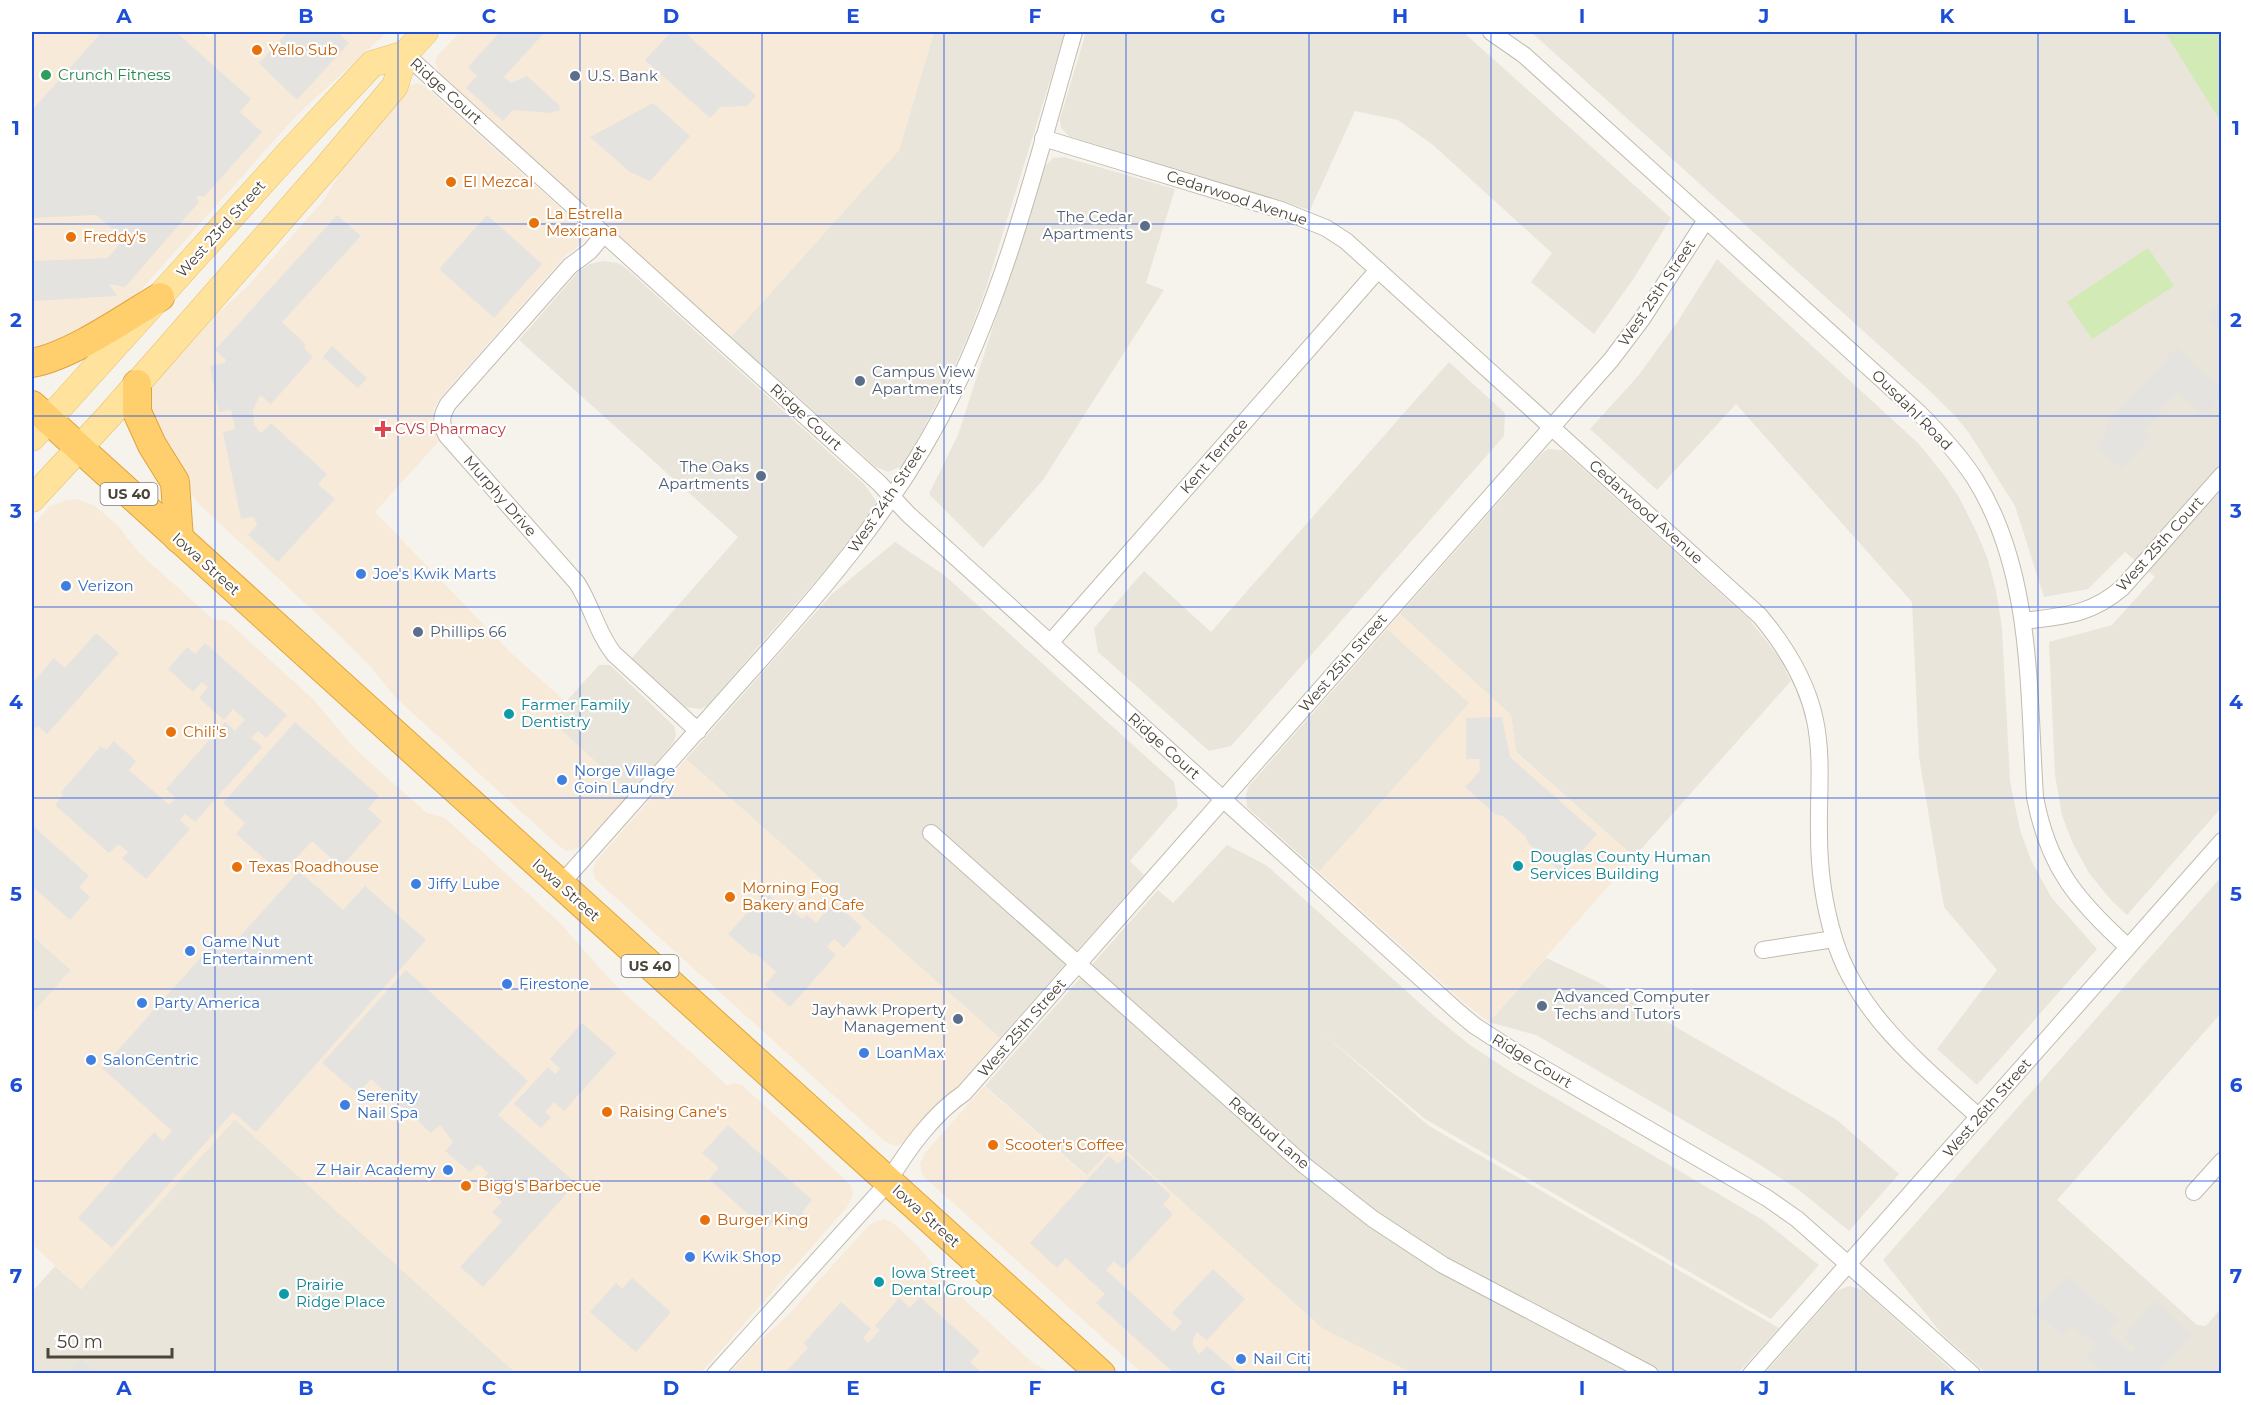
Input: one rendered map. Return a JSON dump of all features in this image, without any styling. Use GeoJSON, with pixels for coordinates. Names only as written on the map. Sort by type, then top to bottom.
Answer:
{"type":"FeatureCollection","features":[{"type":"Feature","properties":{"kind":"highway"},"geometry":{"type":"LineString","coordinates":[[32,363],[79,344],[159,297]]}},
{"type":"Feature","properties":{"kind":"highway"},"geometry":{"type":"LineString","coordinates":[[137,384],[137,412],[152,445],[176,482],[179,539]]}},
{"type":"Feature","properties":{"kind":"highway","name":"Iowa Street"},"geometry":{"type":"LineString","coordinates":[[37,421],[79,448],[1101,1374]]}},
{"type":"Feature","properties":{"kind":"main road"},"geometry":{"type":"LineString","coordinates":[[32,499],[137,384],[395,86],[405,54],[424,32]]}},
{"type":"Feature","properties":{"kind":"main road","name":"West 23rd Street"},"geometry":{"type":"LineString","coordinates":[[37,421],[159,297],[287,154],[372,64],[405,54]]}},
{"type":"Feature","properties":{"kind":"street","name":"West 24th Street"},"geometry":{"type":"LineString","coordinates":[[560,885],[828,583],[892,497],[929,438],[971,356],[1001,277],[1074,32]]}},
{"type":"Feature","properties":{"kind":"street","name":"Ousdahl Road"},"geometry":{"type":"LineString","coordinates":[[1491,32],[1524,55],[1919,413],[1954,450],[1975,479],[2005,543],[2021,604],[2035,797],[2040,824],[2063,876],[2080,900],[2128,947]]}},
{"type":"Feature","properties":{"kind":"street","name":"Ridge Court"},"geometry":{"type":"LineString","coordinates":[[405,54],[892,497],[912,518],[1475,1026],[1517,1053],[1767,1198],[1797,1219],[1972,1374]]}},
{"type":"Feature","properties":{"kind":"street","name":"Cedarwood Avenue"},"geometry":{"type":"LineString","coordinates":[[1043,138],[1308,220],[1346,241],[1760,616],[1788,656],[1809,699],[1818,741],[1818,836],[1821,875],[1834,939],[1862,996],[1888,1032],[1979,1117]]}},
{"type":"Feature","properties":{"kind":"street","name":"West 25th Street"},"geometry":{"type":"LineString","coordinates":[[715,1374],[888,1182],[908,1150],[949,1104],[964,1093],[1611,360],[1642,319],[1706,220]]}},
{"type":"Feature","properties":{"kind":"street","name":"Murphy Drive"},"geometry":{"type":"LineString","coordinates":[[604,234],[590,250],[570,266],[448,404],[442,415],[442,426],[447,436],[577,583],[588,599],[607,646],[627,668],[698,731]]}},
{"type":"Feature","properties":{"kind":"street","name":"Kent Terrace"},"geometry":{"type":"LineString","coordinates":[[1050,643],[1378,270]]}},
{"type":"Feature","properties":{"kind":"street","name":"West 25th Court"},"geometry":{"type":"LineString","coordinates":[[2023,621],[2071,616],[2108,601],[2222,476]]}},
{"type":"Feature","properties":{"kind":"street","name":"Redbud Lane"},"geometry":{"type":"LineString","coordinates":[[931,832],[1304,1165],[1390,1232],[1443,1265],[1650,1374]]}},
{"type":"Feature","properties":{"kind":"street","name":"West 26th Street"},"geometry":{"type":"LineString","coordinates":[[1751,1374],[2222,841]]}},
{"type":"Feature","properties":{"kind":"street"},"geometry":{"type":"LineString","coordinates":[[1763,950],[1834,939]]}},
{"type":"Feature","properties":{"kind":"street"},"geometry":{"type":"LineString","coordinates":[[2194,1192],[2222,1161]]}},
{"type":"Feature","properties":{"kind":"shaded area"},"geometry":{"type":"Polygon","coordinates":[[[32,32],[202,32],[209,38],[215,32],[387,32],[296,116],[132,300],[96,327],[32,351],[32,32]]]}},
{"type":"Feature","properties":{"kind":"shaded area"},"geometry":{"type":"Polygon","coordinates":[[[102,32],[176,32],[251,99],[240,112],[262,132],[204,197],[196,196],[199,202],[125,287],[109,284],[117,296],[32,301],[32,261],[108,258],[124,239],[96,215],[32,218],[32,108],[102,32]]]}},
{"type":"Feature","properties":{"kind":"shaded area"},"geometry":{"type":"Polygon","coordinates":[[[288,32],[337,32],[349,43],[297,100],[259,63],[288,32]]]}},
{"type":"Feature","properties":{"kind":"shaded area"},"geometry":{"type":"Polygon","coordinates":[[[460,32],[934,32],[899,150],[731,337],[439,73],[435,61],[438,55],[460,32]]]}},
{"type":"Feature","properties":{"kind":"shaded area"},"geometry":{"type":"Polygon","coordinates":[[[500,32],[545,32],[504,77],[511,83],[527,76],[559,105],[560,110],[551,113],[513,110],[503,121],[466,88],[477,76],[468,67],[500,32]]]}},
{"type":"Feature","properties":{"kind":"shaded area"},"geometry":{"type":"Polygon","coordinates":[[[671,32],[684,32],[756,96],[747,106],[720,107],[710,118],[645,60],[671,32]]]}},
{"type":"Feature","properties":{"kind":"shaded area","name":"Campus View Apartments"},"geometry":{"type":"Polygon","coordinates":[[[934,32],[1065,32],[985,291],[969,334],[946,385],[907,460],[902,466],[888,472],[876,467],[731,337],[899,150],[934,32]]]}},
{"type":"Feature","properties":{"kind":"shaded area"},"geometry":{"type":"Polygon","coordinates":[[[1086,32],[1463,32],[1671,218],[1634,278],[1594,334],[1531,282],[1552,253],[1433,145],[1398,120],[1355,111],[1310,210],[1069,136],[1061,128],[1060,119],[1086,32]]]}},
{"type":"Feature","properties":{"kind":"shaded area"},"geometry":{"type":"Polygon","coordinates":[[[1531,32],[2221,32],[2221,808],[2127,915],[2110,899],[2089,873],[2072,842],[2062,815],[2055,775],[2049,642],[2112,625],[2155,577],[2125,552],[2088,589],[2044,597],[2015,506],[1969,433],[1956,417],[1531,32]]]}},
{"type":"Feature","properties":{"kind":"shaded area"},"geometry":{"type":"Polygon","coordinates":[[[418,83],[426,87],[578,224],[583,232],[583,240],[579,246],[566,255],[440,398],[434,408],[432,421],[439,441],[375,512],[511,653],[566,702],[550,720],[630,793],[583,846],[577,849],[567,851],[559,846],[396,698],[369,665],[339,635],[198,503],[172,470],[152,432],[148,392],[153,383],[196,333],[246,288],[323,201],[351,154],[410,85],[418,83]]]}},
{"type":"Feature","properties":{"kind":"shaded area"},"geometry":{"type":"Polygon","coordinates":[[[653,103],[690,136],[650,181],[630,172],[590,137],[653,103]]]}},
{"type":"Feature","properties":{"kind":"shaded area"},"geometry":{"type":"Polygon","coordinates":[[[1064,157],[1175,189],[1146,283],[1164,290],[1043,480],[983,548],[929,494],[958,435],[1045,166],[1053,158],[1064,157]]]}},
{"type":"Feature","properties":{"kind":"shaded area"},"geometry":{"type":"Polygon","coordinates":[[[337,215],[361,236],[282,322],[306,345],[304,348],[313,357],[271,404],[260,395],[253,410],[254,425],[261,433],[271,423],[327,474],[318,484],[335,499],[278,562],[248,535],[257,525],[255,519],[252,517],[241,519],[223,432],[235,429],[231,410],[219,412],[210,366],[225,363],[226,360],[215,350],[337,215]]]}},
{"type":"Feature","properties":{"kind":"shaded area"},"geometry":{"type":"Polygon","coordinates":[[[487,215],[542,264],[494,318],[439,269],[487,215]]]}},
{"type":"Feature","properties":{"kind":"shaded area"},"geometry":{"type":"Polygon","coordinates":[[[1717,259],[1919,444],[1959,497],[1987,557],[1996,590],[2002,628],[2010,781],[2020,830],[2031,860],[2051,897],[2097,949],[1977,1085],[1937,1049],[1997,970],[1944,907],[1919,757],[1912,602],[1736,404],[1657,490],[1590,429],[1638,376],[1678,321],[1717,259]]]}},
{"type":"Feature","properties":{"kind":"shaded area"},"geometry":{"type":"Polygon","coordinates":[[[603,261],[618,263],[627,269],[865,485],[876,501],[874,509],[827,568],[707,706],[700,709],[685,707],[631,659],[738,537],[519,340],[578,272],[590,264],[603,261]]]}},
{"type":"Feature","properties":{"kind":"shaded area"},"geometry":{"type":"Polygon","coordinates":[[[2221,300],[2221,330],[2207,317],[2221,300]]]}},
{"type":"Feature","properties":{"kind":"shaded area"},"geometry":{"type":"Polygon","coordinates":[[[332,346],[367,378],[358,388],[323,357],[332,346]]]}},
{"type":"Feature","properties":{"kind":"shaded area"},"geometry":{"type":"Polygon","coordinates":[[[2176,348],[2221,389],[2221,397],[2205,416],[2177,392],[2143,431],[2150,437],[2122,469],[2097,447],[2106,434],[2107,425],[2176,348]]]}},
{"type":"Feature","properties":{"kind":"shaded area"},"geometry":{"type":"Polygon","coordinates":[[[1449,362],[1505,413],[1504,436],[1231,746],[1209,751],[1098,652],[1094,628],[1144,571],[1211,632],[1449,362]]]}},
{"type":"Feature","properties":{"kind":"shaded area"},"geometry":{"type":"Polygon","coordinates":[[[1548,449],[1562,450],[1749,619],[1778,656],[1791,681],[1634,857],[1516,752],[1511,715],[1400,614],[1548,449]]]}},
{"type":"Feature","properties":{"kind":"shaded area"},"geometry":{"type":"Polygon","coordinates":[[[77,499],[94,505],[119,527],[139,553],[213,619],[227,621],[313,699],[355,749],[427,813],[445,818],[559,922],[614,984],[727,1085],[735,1083],[742,1085],[850,1184],[853,1195],[847,1207],[701,1373],[516,1373],[235,1119],[81,1289],[32,1244],[32,1014],[71,970],[32,934],[32,526],[49,507],[66,500],[77,499]]]}},
{"type":"Feature","properties":{"kind":"shaded area"},"geometry":{"type":"Polygon","coordinates":[[[895,542],[944,575],[1174,782],[1178,806],[1130,861],[1144,875],[1000,1038],[686,759],[832,594],[895,542]]]}},
{"type":"Feature","properties":{"kind":"shaded area"},"geometry":{"type":"Polygon","coordinates":[[[1400,614],[1511,715],[1516,753],[1634,857],[1489,1022],[1462,1001],[1319,872],[1469,703],[1387,629],[1400,614]]]}},
{"type":"Feature","properties":{"kind":"shaded area"},"geometry":{"type":"Polygon","coordinates":[[[1387,629],[1470,703],[1319,872],[1247,807],[1246,794],[1249,786],[1387,629]]]}},
{"type":"Feature","properties":{"kind":"shaded area"},"geometry":{"type":"Polygon","coordinates":[[[96,633],[119,653],[47,734],[38,726],[35,729],[32,725],[32,684],[54,658],[65,668],[96,633]]]}},
{"type":"Feature","properties":{"kind":"shaded area"},"geometry":{"type":"Polygon","coordinates":[[[205,643],[287,715],[266,738],[258,731],[251,738],[262,747],[195,822],[185,814],[180,820],[190,829],[146,879],[122,858],[128,852],[118,844],[109,853],[55,805],[63,795],[61,792],[101,746],[106,750],[114,741],[136,761],[129,770],[169,805],[176,798],[166,789],[225,722],[235,731],[245,720],[233,709],[224,720],[199,698],[208,687],[202,682],[193,692],[168,669],[187,647],[195,654],[205,643]]]}},
{"type":"Feature","properties":{"kind":"shaded area"},"geometry":{"type":"Polygon","coordinates":[[[599,665],[610,665],[674,726],[676,734],[674,742],[630,793],[550,720],[599,665]]]}},
{"type":"Feature","properties":{"kind":"shaded area"},"geometry":{"type":"Polygon","coordinates":[[[1502,717],[1510,757],[1597,834],[1562,873],[1528,843],[1526,837],[1503,816],[1496,815],[1465,787],[1480,771],[1479,759],[1466,759],[1466,718],[1502,717]]]}},
{"type":"Feature","properties":{"kind":"shaded area"},"geometry":{"type":"Polygon","coordinates":[[[295,722],[379,796],[368,809],[382,821],[341,867],[312,841],[282,874],[236,834],[245,823],[223,803],[295,722]]]}},
{"type":"Feature","properties":{"kind":"shaded area"},"geometry":{"type":"Polygon","coordinates":[[[686,759],[1000,1038],[908,1142],[895,1146],[884,1141],[595,879],[593,870],[596,861],[686,759]]]}},
{"type":"Feature","properties":{"kind":"shaded area"},"geometry":{"type":"Polygon","coordinates":[[[32,825],[89,876],[79,887],[90,897],[70,920],[32,886],[32,825]]]}},
{"type":"Feature","properties":{"kind":"shaded area"},"geometry":{"type":"Polygon","coordinates":[[[1227,845],[1266,865],[1433,1015],[1470,1045],[1514,1074],[1763,1220],[1819,1265],[1771,1319],[1425,1119],[1320,1031],[1429,1126],[1779,1328],[1738,1373],[1412,1373],[1323,1329],[1117,1143],[1087,1176],[985,1086],[1158,890],[1173,903],[1227,845]]]}},
{"type":"Feature","properties":{"kind":"shaded area"},"geometry":{"type":"Polygon","coordinates":[[[299,871],[343,910],[365,886],[426,940],[256,1132],[233,1112],[112,1248],[78,1218],[154,1132],[163,1141],[172,1131],[102,1068],[220,936],[231,946],[299,871]]]}},
{"type":"Feature","properties":{"kind":"shaded area"},"geometry":{"type":"Polygon","coordinates":[[[2221,877],[2221,1013],[2057,1200],[2197,1325],[2206,1326],[2221,1308],[2221,1373],[1986,1373],[1941,1333],[1883,1260],[2221,877]]]}},
{"type":"Feature","properties":{"kind":"shaded area"},"geometry":{"type":"Polygon","coordinates":[[[766,892],[776,901],[779,899],[802,919],[807,915],[816,923],[834,902],[862,927],[844,948],[834,939],[827,947],[836,955],[790,1007],[765,985],[776,972],[755,953],[752,955],[728,934],[766,892]]]}},
{"type":"Feature","properties":{"kind":"shaded area"},"geometry":{"type":"Polygon","coordinates":[[[32,935],[71,970],[32,1014],[32,935]]]}},
{"type":"Feature","properties":{"kind":"shaded area"},"geometry":{"type":"Polygon","coordinates":[[[1546,958],[1596,981],[1837,1120],[1899,1174],[1849,1231],[1799,1190],[1754,1161],[1536,1035],[1489,1022],[1546,958]]]}},
{"type":"Feature","properties":{"kind":"shaded area"},"geometry":{"type":"Polygon","coordinates":[[[406,970],[528,1081],[498,1115],[576,1183],[483,1287],[460,1267],[502,1221],[492,1212],[502,1202],[480,1182],[488,1173],[478,1164],[470,1172],[445,1151],[453,1142],[440,1125],[431,1133],[371,1079],[358,1094],[322,1063],[406,970]]]}},
{"type":"Feature","properties":{"kind":"shaded area"},"geometry":{"type":"Polygon","coordinates":[[[582,1023],[616,1053],[564,1111],[554,1102],[545,1112],[551,1117],[541,1128],[514,1104],[548,1067],[555,1074],[560,1069],[550,1059],[582,1023]]]}},
{"type":"Feature","properties":{"kind":"shaded area"},"geometry":{"type":"Polygon","coordinates":[[[984,1086],[1086,1176],[1117,1143],[1323,1329],[1412,1373],[1142,1373],[923,1176],[920,1164],[925,1153],[984,1086]]]}},
{"type":"Feature","properties":{"kind":"shaded area"},"geometry":{"type":"Polygon","coordinates":[[[235,1119],[516,1373],[32,1374],[32,1292],[55,1266],[81,1289],[235,1119]]]}},
{"type":"Feature","properties":{"kind":"shaded area"},"geometry":{"type":"Polygon","coordinates":[[[728,1125],[812,1200],[802,1212],[805,1215],[790,1231],[776,1219],[766,1230],[709,1179],[719,1168],[702,1153],[728,1125]]]}},
{"type":"Feature","properties":{"kind":"shaded area"},"geometry":{"type":"Polygon","coordinates":[[[1127,1155],[1171,1195],[1163,1205],[1173,1214],[1123,1269],[1114,1261],[1106,1270],[1174,1332],[1182,1322],[1172,1313],[1213,1269],[1245,1299],[1207,1340],[1197,1332],[1193,1339],[1193,1346],[1199,1354],[1207,1346],[1238,1373],[1174,1373],[1096,1303],[1105,1294],[1066,1258],[1057,1268],[1030,1243],[1109,1156],[1118,1164],[1127,1155]]]}},
{"type":"Feature","properties":{"kind":"shaded area"},"geometry":{"type":"Polygon","coordinates":[[[883,1219],[892,1222],[916,1244],[956,1292],[1033,1363],[1051,1373],[729,1374],[755,1345],[788,1315],[869,1225],[883,1219]]]}},
{"type":"Feature","properties":{"kind":"shaded area"},"geometry":{"type":"Polygon","coordinates":[[[2067,1276],[2118,1320],[2108,1332],[2131,1352],[2136,1347],[2124,1337],[2155,1301],[2192,1334],[2157,1373],[2105,1373],[2087,1358],[2096,1346],[2072,1325],[2062,1335],[2035,1312],[2067,1276]]]}},
{"type":"Feature","properties":{"kind":"shaded area"},"geometry":{"type":"Polygon","coordinates":[[[632,1278],[671,1312],[636,1352],[590,1312],[616,1283],[622,1289],[632,1278]]]}},
{"type":"Feature","properties":{"kind":"shaded area"},"geometry":{"type":"Polygon","coordinates":[[[1849,1286],[1863,1290],[1955,1373],[1765,1373],[1837,1291],[1849,1286]]]}},
{"type":"Feature","properties":{"kind":"shaded area"},"geometry":{"type":"Polygon","coordinates":[[[920,1297],[980,1351],[970,1362],[982,1373],[785,1373],[808,1348],[804,1343],[841,1302],[871,1329],[863,1338],[868,1343],[880,1330],[875,1326],[899,1298],[910,1308],[920,1297]]]}},
{"type":"Feature","properties":{"kind":"shaded area"},"geometry":{"type":"Polygon","coordinates":[[[81,1359],[97,1373],[68,1373],[81,1359]]]}},
{"type":"Feature","properties":{"kind":"green space"},"geometry":{"type":"Polygon","coordinates":[[[2165,32],[2221,32],[2221,122],[2165,32]]]}},
{"type":"Feature","properties":{"kind":"green space"},"geometry":{"type":"Polygon","coordinates":[[[2148,248],[2174,286],[2092,339],[2067,302],[2148,248]]]}},
{"type":"Feature","properties":{"kind":"place","name":"Yello Sub"},"geometry":{"type":"Point","coordinates":[257,50]}},
{"type":"Feature","properties":{"kind":"place","name":"Crunch Fitness"},"geometry":{"type":"Point","coordinates":[46,75]}},
{"type":"Feature","properties":{"kind":"place","name":"U.S. Bank"},"geometry":{"type":"Point","coordinates":[575,76]}},
{"type":"Feature","properties":{"kind":"place","name":"El Mezcal"},"geometry":{"type":"Point","coordinates":[451,182]}},
{"type":"Feature","properties":{"kind":"place","name":"La Estrella Mexicana"},"geometry":{"type":"Point","coordinates":[534,223]}},
{"type":"Feature","properties":{"kind":"place","name":"The Cedar Apartments"},"geometry":{"type":"Point","coordinates":[1145,226]}},
{"type":"Feature","properties":{"kind":"place","name":"Freddy's"},"geometry":{"type":"Point","coordinates":[71,237]}},
{"type":"Feature","properties":{"kind":"place","name":"Campus View Apartments"},"geometry":{"type":"Point","coordinates":[860,381]}},
{"type":"Feature","properties":{"kind":"place","name":"CVS Pharmacy"},"geometry":{"type":"Point","coordinates":[383,429]}},
{"type":"Feature","properties":{"kind":"place","name":"The Oaks Apartments"},"geometry":{"type":"Point","coordinates":[761,476]}},
{"type":"Feature","properties":{"kind":"place","name":"Joe's Kwik Marts"},"geometry":{"type":"Point","coordinates":[361,574]}},
{"type":"Feature","properties":{"kind":"place","name":"Verizon"},"geometry":{"type":"Point","coordinates":[66,586]}},
{"type":"Feature","properties":{"kind":"place","name":"Phillips 66"},"geometry":{"type":"Point","coordinates":[418,632]}},
{"type":"Feature","properties":{"kind":"place","name":"Farmer Family Dentistry"},"geometry":{"type":"Point","coordinates":[509,714]}},
{"type":"Feature","properties":{"kind":"place","name":"Chili's"},"geometry":{"type":"Point","coordinates":[171,732]}},
{"type":"Feature","properties":{"kind":"place","name":"Norge Village Coin Laundry"},"geometry":{"type":"Point","coordinates":[562,780]}},
{"type":"Feature","properties":{"kind":"place","name":"Douglas County Human Services Building"},"geometry":{"type":"Point","coordinates":[1518,866]}},
{"type":"Feature","properties":{"kind":"place","name":"Texas Roadhouse"},"geometry":{"type":"Point","coordinates":[237,867]}},
{"type":"Feature","properties":{"kind":"place","name":"Jiffy Lube"},"geometry":{"type":"Point","coordinates":[416,884]}},
{"type":"Feature","properties":{"kind":"place","name":"Morning Fog Bakery and Cafe"},"geometry":{"type":"Point","coordinates":[730,897]}},
{"type":"Feature","properties":{"kind":"place","name":"Game Nut Entertainment"},"geometry":{"type":"Point","coordinates":[190,951]}},
{"type":"Feature","properties":{"kind":"place","name":"Firestone"},"geometry":{"type":"Point","coordinates":[507,984]}},
{"type":"Feature","properties":{"kind":"place","name":"Party America"},"geometry":{"type":"Point","coordinates":[142,1003]}},
{"type":"Feature","properties":{"kind":"place","name":"Advanced Computer Techs and Tutors"},"geometry":{"type":"Point","coordinates":[1542,1006]}},
{"type":"Feature","properties":{"kind":"place","name":"Jayhawk Property Management"},"geometry":{"type":"Point","coordinates":[958,1019]}},
{"type":"Feature","properties":{"kind":"place","name":"LoanMax"},"geometry":{"type":"Point","coordinates":[864,1053]}},
{"type":"Feature","properties":{"kind":"place","name":"SalonCentric"},"geometry":{"type":"Point","coordinates":[91,1060]}},
{"type":"Feature","properties":{"kind":"place","name":"Serenity Nail Spa"},"geometry":{"type":"Point","coordinates":[345,1105]}},
{"type":"Feature","properties":{"kind":"place","name":"Raising Cane's"},"geometry":{"type":"Point","coordinates":[607,1112]}},
{"type":"Feature","properties":{"kind":"place","name":"Scooter's Coffee"},"geometry":{"type":"Point","coordinates":[993,1145]}},
{"type":"Feature","properties":{"kind":"place","name":"Z Hair Academy"},"geometry":{"type":"Point","coordinates":[448,1170]}},
{"type":"Feature","properties":{"kind":"place","name":"Bigg's Barbecue"},"geometry":{"type":"Point","coordinates":[466,1186]}},
{"type":"Feature","properties":{"kind":"place","name":"Burger King"},"geometry":{"type":"Point","coordinates":[705,1220]}},
{"type":"Feature","properties":{"kind":"place","name":"Kwik Shop"},"geometry":{"type":"Point","coordinates":[690,1257]}},
{"type":"Feature","properties":{"kind":"place","name":"Iowa Street Dental Group"},"geometry":{"type":"Point","coordinates":[879,1282]}},
{"type":"Feature","properties":{"kind":"place","name":"Prairie Ridge Place"},"geometry":{"type":"Point","coordinates":[284,1294]}},
{"type":"Feature","properties":{"kind":"place","name":"Nail Citi"},"geometry":{"type":"Point","coordinates":[1241,1359]}}]}
